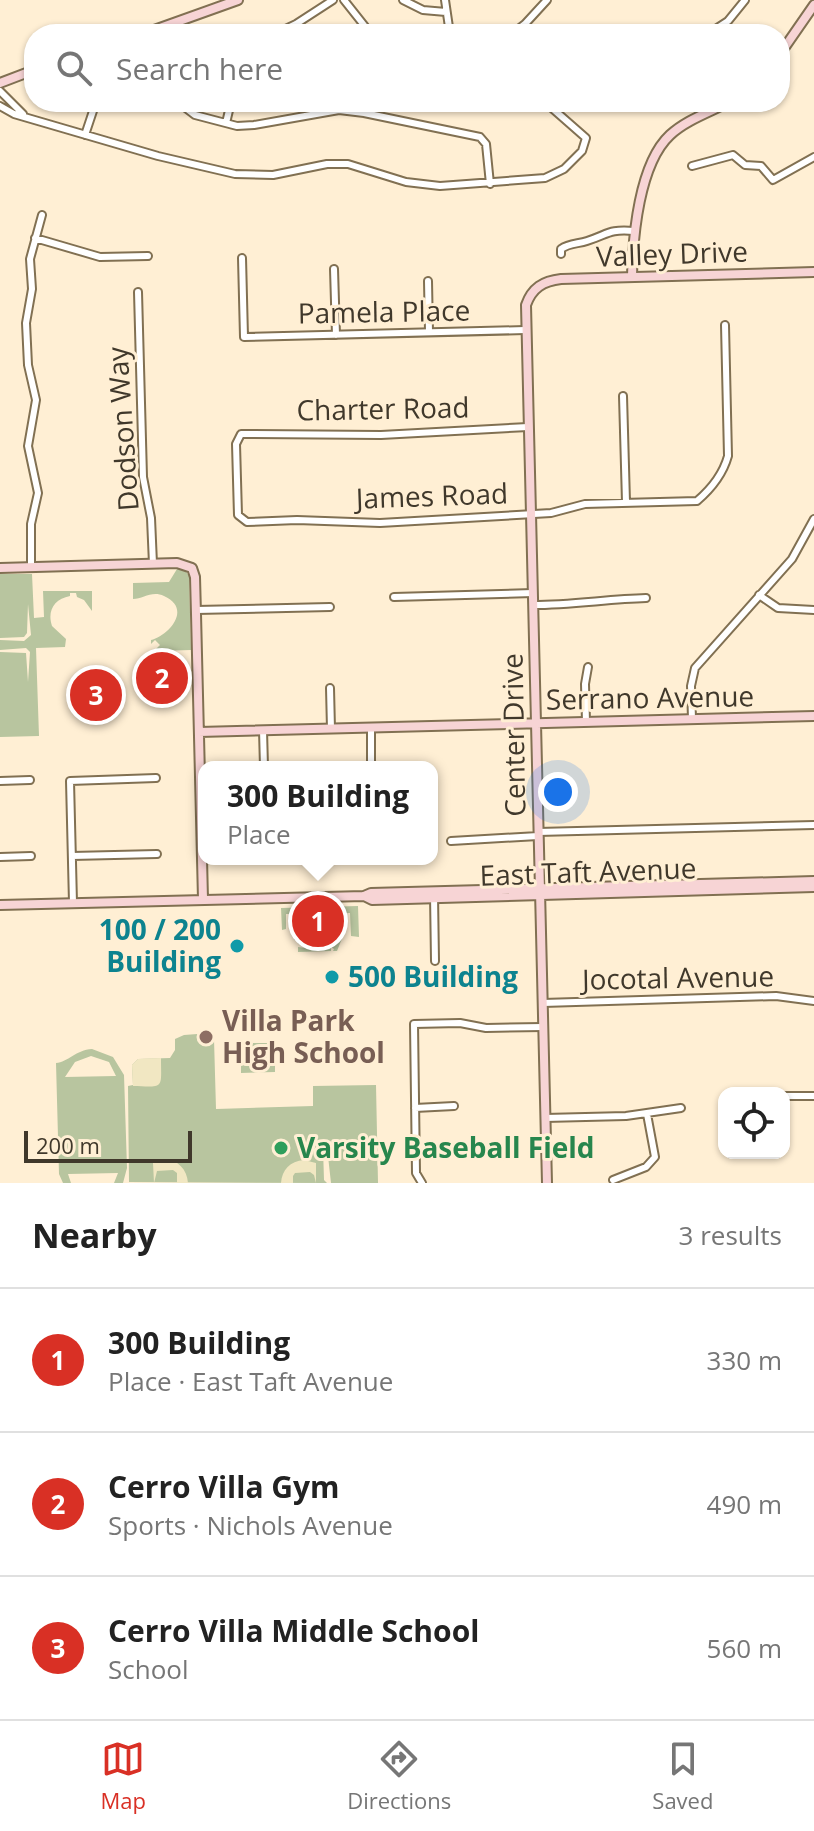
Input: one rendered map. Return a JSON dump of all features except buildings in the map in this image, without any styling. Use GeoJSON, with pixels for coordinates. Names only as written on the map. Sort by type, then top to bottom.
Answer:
{"type":"FeatureCollection","features":[{"type":"Feature","properties":{"kind":"street"},"geometry":{"type":"LineString","coordinates":[[171,24],[238,0]]}},
{"type":"Feature","properties":{"kind":"street"},"geometry":{"type":"LineString","coordinates":[[296,24],[333,0]]}},
{"type":"Feature","properties":{"kind":"street"},"geometry":{"type":"LineString","coordinates":[[344,0],[363,24]]}},
{"type":"Feature","properties":{"kind":"street"},"geometry":{"type":"LineString","coordinates":[[403,0],[423,10],[446,12]]}},
{"type":"Feature","properties":{"kind":"street"},"geometry":{"type":"LineString","coordinates":[[445,0],[448,24]]}},
{"type":"Feature","properties":{"kind":"street"},"geometry":{"type":"LineString","coordinates":[[525,24],[547,0]]}},
{"type":"Feature","properties":{"kind":"street"},"geometry":{"type":"LineString","coordinates":[[723,24],[745,0]]}},
{"type":"Feature","properties":{"kind":"street"},"geometry":{"type":"LineString","coordinates":[[790,40],[814,5],[805,0]]}},
{"type":"Feature","properties":{"kind":"street"},"geometry":{"type":"LineString","coordinates":[[0,83],[24,74]]}},
{"type":"Feature","properties":{"kind":"street"},"geometry":{"type":"LineString","coordinates":[[0,91],[26,116]]}},
{"type":"Feature","properties":{"kind":"street"},"geometry":{"type":"LineString","coordinates":[[0,106],[9,113],[85,135],[235,174],[281,174],[338,163],[356,165],[416,184],[452,186],[532,180],[556,174],[582,151],[586,142],[582,132],[557,112]]}},
{"type":"Feature","properties":{"kind":"street"},"geometry":{"type":"LineString","coordinates":[[85,135],[93,112]]}},
{"type":"Feature","properties":{"kind":"street"},"geometry":{"type":"LineString","coordinates":[[191,112],[248,126],[328,112]]}},
{"type":"Feature","properties":{"kind":"street"},"geometry":{"type":"LineString","coordinates":[[226,123],[229,112]]}},
{"type":"Feature","properties":{"kind":"street"},"geometry":{"type":"LineString","coordinates":[[356,112],[475,136],[486,144],[490,184]]}},
{"type":"Feature","properties":{"kind":"street"},"geometry":{"type":"LineString","coordinates":[[632,276],[634,231],[640,200],[663,143],[680,127],[709,112]]}},
{"type":"Feature","properties":{"kind":"street"},"geometry":{"type":"LineString","coordinates":[[692,166],[733,155],[745,165],[761,166],[773,180],[814,157]]}},
{"type":"Feature","properties":{"kind":"street"},"geometry":{"type":"LineString","coordinates":[[31,567],[31,524],[38,493],[28,446],[36,400],[28,365],[26,323],[32,289],[30,259],[42,215]]}},
{"type":"Feature","properties":{"kind":"street"},"geometry":{"type":"LineString","coordinates":[[561,254],[561,249],[566,245],[588,241],[604,232],[634,231]]}},
{"type":"Feature","properties":{"kind":"street"},"geometry":{"type":"LineString","coordinates":[[35,238],[100,257],[148,256]]}},
{"type":"Feature","properties":{"kind":"street","name":"Pamela Place"},"geometry":{"type":"LineString","coordinates":[[242,258],[244,337],[525,330]]}},
{"type":"Feature","properties":{"kind":"street"},"geometry":{"type":"LineString","coordinates":[[334,269],[336,335]]}},
{"type":"Feature","properties":{"kind":"street","name":"Valley Drive"},"geometry":{"type":"LineString","coordinates":[[535,290],[555,280],[814,272]]}},
{"type":"Feature","properties":{"kind":"street"},"geometry":{"type":"LineString","coordinates":[[428,281],[429,332]]}},
{"type":"Feature","properties":{"kind":"street","name":"Center Drive"},"geometry":{"type":"LineString","coordinates":[[535,290],[526,305],[525,330],[547,1183]]}},
{"type":"Feature","properties":{"kind":"street","name":"Dodson Way"},"geometry":{"type":"LineString","coordinates":[[138,292],[143,477],[151,514],[153,564]]}},
{"type":"Feature","properties":{"kind":"street","name":"James Road"},"geometry":{"type":"LineString","coordinates":[[240,519],[247,522],[380,523],[556,512],[585,504],[697,501],[725,467],[729,444],[725,325]]}},
{"type":"Feature","properties":{"kind":"street"},"geometry":{"type":"LineString","coordinates":[[623,396],[626,502]]}},
{"type":"Feature","properties":{"kind":"street","name":"Charter Road"},"geometry":{"type":"LineString","coordinates":[[240,519],[237,511],[236,444],[239,436],[247,433],[381,435],[528,427]]}},
{"type":"Feature","properties":{"kind":"street"},"geometry":{"type":"LineString","coordinates":[[692,719],[691,686],[695,668],[792,559],[814,519]]}},
{"type":"Feature","properties":{"kind":"street"},"geometry":{"type":"LineString","coordinates":[[0,568],[189,565],[195,574],[200,761]]}},
{"type":"Feature","properties":{"kind":"street"},"geometry":{"type":"LineString","coordinates":[[394,597],[533,593]]}},
{"type":"Feature","properties":{"kind":"street"},"geometry":{"type":"LineString","coordinates":[[759,595],[778,608],[814,610]]}},
{"type":"Feature","properties":{"kind":"street"},"geometry":{"type":"LineString","coordinates":[[533,605],[579,605],[613,599],[646,598]]}},
{"type":"Feature","properties":{"kind":"street"},"geometry":{"type":"LineString","coordinates":[[196,610],[330,607]]}},
{"type":"Feature","properties":{"kind":"street"},"geometry":{"type":"LineString","coordinates":[[586,722],[588,667]]}},
{"type":"Feature","properties":{"kind":"street"},"geometry":{"type":"LineString","coordinates":[[330,688],[331,729]]}},
{"type":"Feature","properties":{"kind":"street","name":"Serrano Avenue"},"geometry":{"type":"LineString","coordinates":[[199,732],[814,716]]}},
{"type":"Feature","properties":{"kind":"street"},"geometry":{"type":"LineString","coordinates":[[371,727],[371,761]]}},
{"type":"Feature","properties":{"kind":"street"},"geometry":{"type":"LineString","coordinates":[[263,730],[264,761]]}},
{"type":"Feature","properties":{"kind":"street"},"geometry":{"type":"LineString","coordinates":[[73,903],[70,781],[156,778]]}},
{"type":"Feature","properties":{"kind":"street"},"geometry":{"type":"LineString","coordinates":[[0,781],[30,780]]}},
{"type":"Feature","properties":{"kind":"street"},"geometry":{"type":"LineString","coordinates":[[451,841],[538,834],[814,825]]}},
{"type":"Feature","properties":{"kind":"street"},"geometry":{"type":"LineString","coordinates":[[72,856],[157,854]]}},
{"type":"Feature","properties":{"kind":"street"},"geometry":{"type":"LineString","coordinates":[[0,857],[31,856]]}},
{"type":"Feature","properties":{"kind":"street"},"geometry":{"type":"LineString","coordinates":[[202,865],[203,899]]}},
{"type":"Feature","properties":{"kind":"street","name":"East Taft Avenue"},"geometry":{"type":"LineString","coordinates":[[0,905],[364,896],[371,893],[434,895],[688,888],[814,881]]}},
{"type":"Feature","properties":{"kind":"street","name":"East Taft Avenue"},"geometry":{"type":"LineString","coordinates":[[748,886],[814,887]]}},
{"type":"Feature","properties":{"kind":"street"},"geometry":{"type":"LineString","coordinates":[[434,895],[435,961]]}},
{"type":"Feature","properties":{"kind":"street","name":"Jocotal Avenue"},"geometry":{"type":"LineString","coordinates":[[543,1003],[776,996],[814,1001]]}},
{"type":"Feature","properties":{"kind":"street"},"geometry":{"type":"LineString","coordinates":[[422,1183],[416,1173],[414,1024],[543,1027]]}},
{"type":"Feature","properties":{"kind":"street"},"geometry":{"type":"LineString","coordinates":[[790,1096],[814,1096]]}},
{"type":"Feature","properties":{"kind":"street"},"geometry":{"type":"LineString","coordinates":[[415,1108],[454,1106]]}},
{"type":"Feature","properties":{"kind":"street"},"geometry":{"type":"LineString","coordinates":[[545,1118],[647,1114],[681,1108]]}},
{"type":"Feature","properties":{"kind":"street"},"geometry":{"type":"LineString","coordinates":[[613,1180],[646,1167],[655,1157],[647,1114]]}},
{"type":"Feature","properties":{"kind":"green space"},"geometry":{"type":"Polygon","coordinates":[[[177,569],[185,570],[189,576],[191,650],[158,651],[156,649],[160,645],[155,640],[151,644],[151,640],[170,628],[175,621],[177,608],[160,594],[133,599],[133,583],[169,582],[177,569]]]}},
{"type":"Feature","properties":{"kind":"green space"},"geometry":{"type":"Polygon","coordinates":[[[0,574],[32,574],[34,618],[44,617],[43,591],[92,591],[92,611],[76,593],[70,593],[53,606],[50,615],[52,626],[66,639],[65,647],[36,648],[39,736],[0,737],[0,652],[26,653],[28,682],[30,652],[26,648],[0,650],[0,640],[24,641],[31,635],[28,604],[27,633],[24,637],[0,638],[0,574]]]}},
{"type":"Feature","properties":{"kind":"green space"},"geometry":{"type":"Polygon","coordinates":[[[358,906],[359,937],[351,936],[350,913],[286,914],[286,929],[282,930],[281,908],[358,906]]]}},
{"type":"Feature","properties":{"kind":"green space"},"geometry":{"type":"Polygon","coordinates":[[[343,936],[337,951],[331,947],[331,951],[298,952],[298,947],[306,948],[308,944],[298,944],[298,940],[294,940],[294,938],[343,936]]]}},
{"type":"Feature","properties":{"kind":"green space"},"geometry":{"type":"Polygon","coordinates":[[[211,1033],[214,1039],[216,1109],[313,1106],[313,1086],[376,1085],[378,1183],[331,1183],[327,1147],[323,1148],[324,1180],[327,1183],[129,1182],[128,1086],[133,1085],[132,1065],[138,1059],[170,1058],[175,1050],[175,1039],[184,1035],[211,1033]]]}},
{"type":"Feature","properties":{"kind":"green space"},"geometry":{"type":"Polygon","coordinates":[[[241,1043],[276,1043],[276,1050],[281,1050],[281,1061],[275,1061],[275,1072],[241,1073],[241,1043]]]}},
{"type":"Feature","properties":{"kind":"green space"},"geometry":{"type":"Polygon","coordinates":[[[92,1049],[113,1057],[124,1075],[127,1168],[123,1183],[114,1183],[118,1173],[68,1174],[71,1183],[63,1183],[59,1174],[56,1063],[92,1049]],[[91,1056],[75,1062],[65,1077],[116,1076],[109,1062],[91,1056]]]}},
{"type":"Feature","properties":{"kind":"sand"},"geometry":{"type":"Polygon","coordinates":[[[161,1058],[159,1084],[133,1086],[132,1065],[138,1059],[161,1058]]]}},
{"type":"Feature","properties":{"kind":"sand"},"geometry":{"type":"Polygon","coordinates":[[[164,1159],[181,1166],[188,1183],[177,1183],[177,1173],[173,1170],[157,1171],[154,1183],[153,1163],[164,1159]]]}},
{"type":"Feature","properties":{"kind":"sand"},"geometry":{"type":"Polygon","coordinates":[[[304,1160],[316,1163],[316,1183],[310,1172],[295,1173],[293,1183],[281,1183],[288,1167],[304,1160]]]}},
{"type":"Feature","properties":{"kind":"place","name":"Cerro Villa Gym"},"geometry":{"type":"Point","coordinates":[162,678]}},
{"type":"Feature","properties":{"kind":"place","name":"Cerro Villa Middle School"},"geometry":{"type":"Point","coordinates":[96,695]}},
{"type":"Feature","properties":{"kind":"place","name":"300 Building"},"geometry":{"type":"Point","coordinates":[318,921]}},
{"type":"Feature","properties":{"kind":"place","name":"100 / 200 Building"},"geometry":{"type":"Point","coordinates":[237,946]}},
{"type":"Feature","properties":{"kind":"place","name":"500 Building"},"geometry":{"type":"Point","coordinates":[332,977]}},
{"type":"Feature","properties":{"kind":"place","name":"Villa Park High School"},"geometry":{"type":"Point","coordinates":[206,1037]}},
{"type":"Feature","properties":{"kind":"place","name":"Varsity Baseball Field"},"geometry":{"type":"Point","coordinates":[281,1148]}}]}
